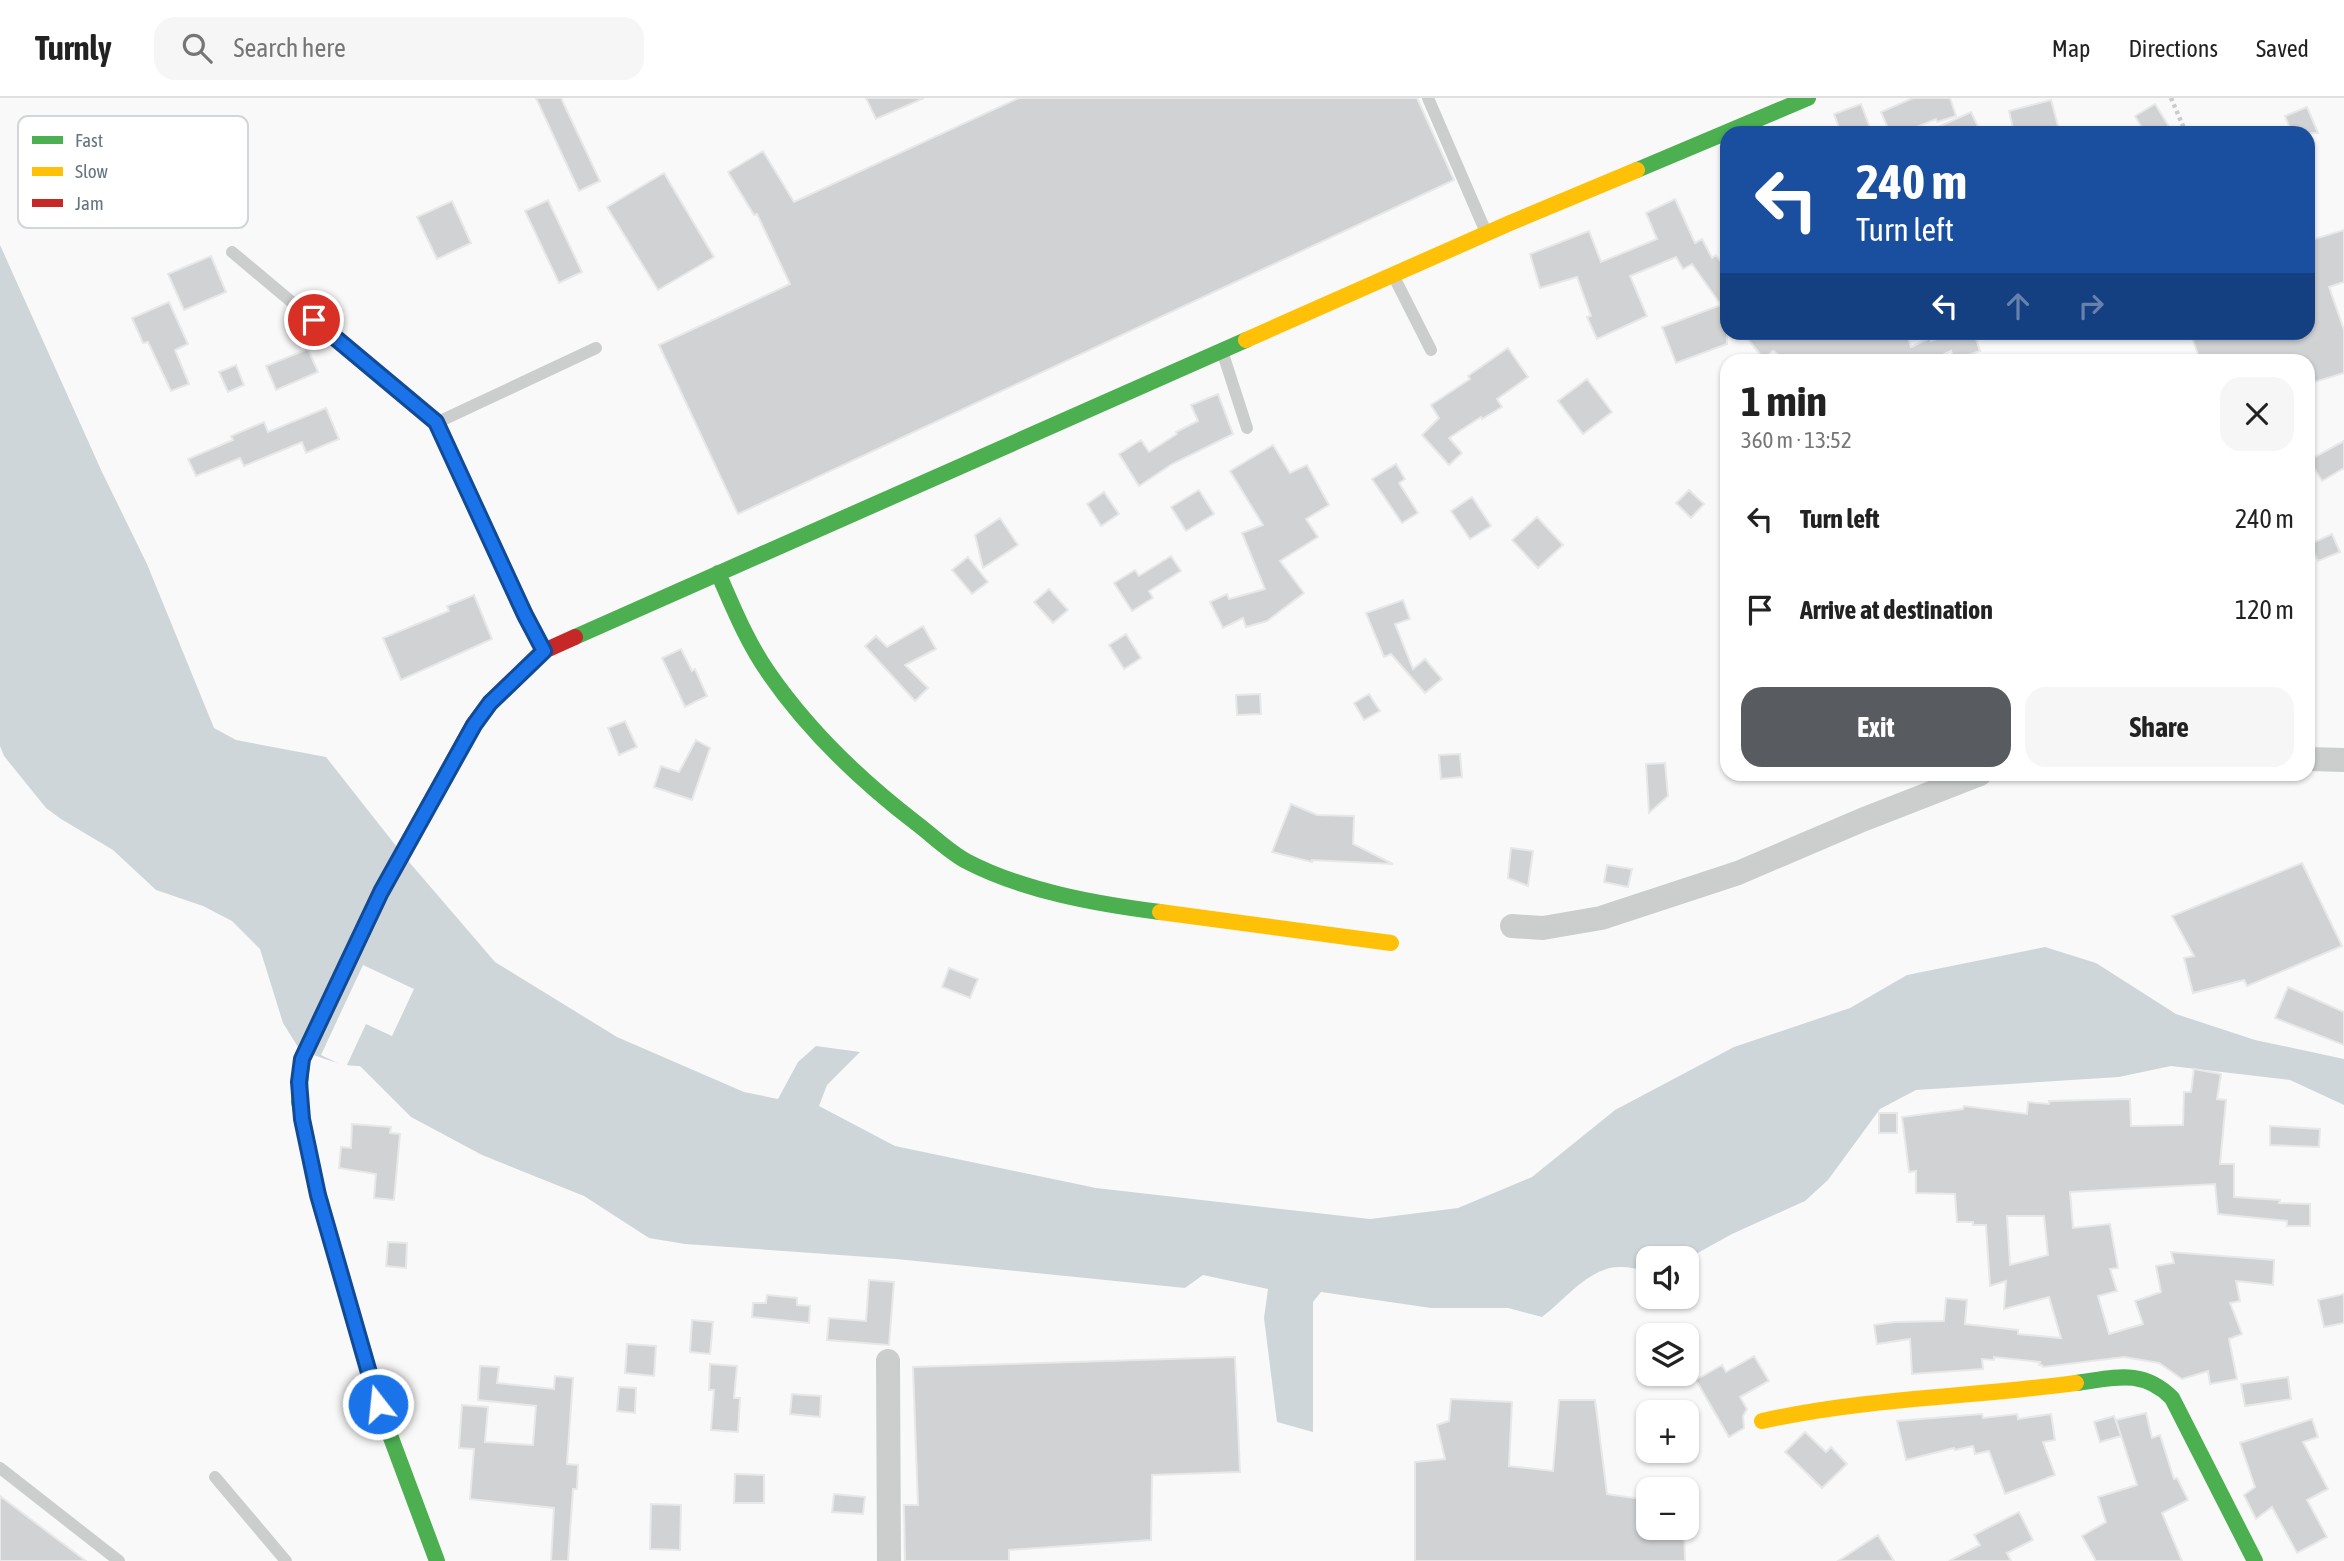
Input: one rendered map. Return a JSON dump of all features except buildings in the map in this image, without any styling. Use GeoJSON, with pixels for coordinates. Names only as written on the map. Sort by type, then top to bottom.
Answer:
{"type":"FeatureCollection","features":[{"type":"Feature","properties":{"kind":"street"},"geometry":{"type":"LineString","coordinates":[[1742,126],[1808,98]]}},
{"type":"Feature","properties":{"kind":"street"},"geometry":{"type":"LineString","coordinates":[[437,1561],[378,1404],[318,1195],[299,1102],[302,1059],[381,892],[474,725],[497,696],[544,651],[1486,234],[1720,135]]}},
{"type":"Feature","properties":{"kind":"street"},"geometry":{"type":"LineString","coordinates":[[718,573],[741,626],[767,671],[814,730],[889,802],[964,860],[994,874],[1042,890],[1133,907],[1391,943]]}},
{"type":"Feature","properties":{"kind":"street"},"geometry":{"type":"LineString","coordinates":[[2315,759],[2344,760]]}},
{"type":"Feature","properties":{"kind":"street"},"geometry":{"type":"LineString","coordinates":[[1512,926],[1543,928],[1601,918],[1738,873],[1873,815],[1962,781]]}},
{"type":"Feature","properties":{"kind":"street"},"geometry":{"type":"LineString","coordinates":[[888,1361],[889,1561]]}},
{"type":"Feature","properties":{"kind":"street"},"geometry":{"type":"LineString","coordinates":[[1762,1421],[1841,1406],[2015,1391],[2122,1377],[2142,1379],[2163,1389],[2172,1398],[2255,1561]]}},
{"type":"Feature","properties":{"kind":"lane"},"geometry":{"type":"LineString","coordinates":[[1428,98],[1486,234]]}},
{"type":"Feature","properties":{"kind":"lane"},"geometry":{"type":"LineString","coordinates":[[232,252],[436,422],[544,651]]}},
{"type":"Feature","properties":{"kind":"lane"},"geometry":{"type":"LineString","coordinates":[[1393,275],[1431,350]]}},
{"type":"Feature","properties":{"kind":"lane"},"geometry":{"type":"LineString","coordinates":[[436,422],[596,348]]}},
{"type":"Feature","properties":{"kind":"lane"},"geometry":{"type":"LineString","coordinates":[[1221,351],[1247,428]]}},
{"type":"Feature","properties":{"kind":"lane"},"geometry":{"type":"LineString","coordinates":[[0,1468],[119,1561]]}},
{"type":"Feature","properties":{"kind":"lane"},"geometry":{"type":"LineString","coordinates":[[215,1477],[286,1561]]}},
{"type":"Feature","properties":{"kind":"path"},"geometry":{"type":"LineString","coordinates":[[2171,98],[2183,126]]}},
{"type":"Feature","properties":{"kind":"shaded area"},"geometry":{"type":"Polygon","coordinates":[[[0,245],[102,472],[147,564],[214,728],[236,740],[326,757],[404,856],[495,962],[617,1037],[744,1092],[778,1099],[798,1062],[816,1046],[860,1052],[827,1085],[819,1106],[895,1146],[1096,1188],[1370,1219],[1458,1208],[1532,1177],[1615,1110],[1734,1047],[1850,1008],[1907,975],[2045,947],[2096,963],[2176,1014],[2255,1040],[2344,1059],[2344,1105],[2290,1080],[2171,1066],[2119,1077],[1916,1090],[1880,1109],[1828,1180],[1805,1201],[1699,1252],[1699,1246],[1636,1246],[1636,1269],[1611,1268],[1589,1277],[1542,1317],[1508,1308],[1431,1308],[1321,1292],[1313,1302],[1313,1432],[1277,1422],[1264,1318],[1268,1289],[1203,1275],[1185,1288],[896,1259],[685,1244],[649,1238],[584,1196],[482,1155],[411,1117],[360,1066],[345,1065],[301,1052],[283,1023],[260,949],[232,921],[203,906],[156,890],[113,850],[46,808],[4,756],[0,746],[0,245]]]}},
{"type":"Feature","properties":{"kind":"pier"},"geometry":{"type":"Polygon","coordinates":[[[363,965],[414,989],[392,1036],[366,1024],[346,1067],[321,1055],[363,965]]]}},
{"type":"Feature","properties":{"kind":"traffic: fast"},"geometry":{"type":"LineString","coordinates":[[1742,126],[1808,98]]}},
{"type":"Feature","properties":{"kind":"traffic: fast"},"geometry":{"type":"LineString","coordinates":[[1637,170],[1720,135]]}},
{"type":"Feature","properties":{"kind":"traffic: fast"},"geometry":{"type":"LineString","coordinates":[[575,637],[1246,340]]}},
{"type":"Feature","properties":{"kind":"traffic: fast"},"geometry":{"type":"LineString","coordinates":[[718,573],[753,649],[800,714],[855,772],[946,848],[988,871],[1036,888],[1111,905],[1160,912]]}},
{"type":"Feature","properties":{"kind":"traffic: fast"},"geometry":{"type":"LineString","coordinates":[[353,951],[302,1059],[299,1102],[318,1195],[378,1403],[437,1561]]}},
{"type":"Feature","properties":{"kind":"traffic: fast"},"geometry":{"type":"LineString","coordinates":[[2076,1383],[2127,1377],[2150,1382],[2172,1398],[2255,1561]]}},
{"type":"Feature","properties":{"kind":"traffic: slow"},"geometry":{"type":"LineString","coordinates":[[1246,340],[1637,170]]}},
{"type":"Feature","properties":{"kind":"traffic: slow"},"geometry":{"type":"LineString","coordinates":[[1160,912],[1391,943]]}},
{"type":"Feature","properties":{"kind":"traffic: slow"},"geometry":{"type":"LineString","coordinates":[[1762,1421],[1840,1407],[2076,1383]]}},
{"type":"Feature","properties":{"kind":"traffic: jam"},"geometry":{"type":"LineString","coordinates":[[353,951],[381,892],[473,725],[490,703],[544,651],[575,637]]}},
{"type":"Feature","properties":{"kind":"route"},"geometry":{"type":"LineString","coordinates":[[314,320],[436,422],[544,651],[490,703],[474,725],[381,892],[302,1059],[299,1102],[318,1195],[378,1404]]}}]}
